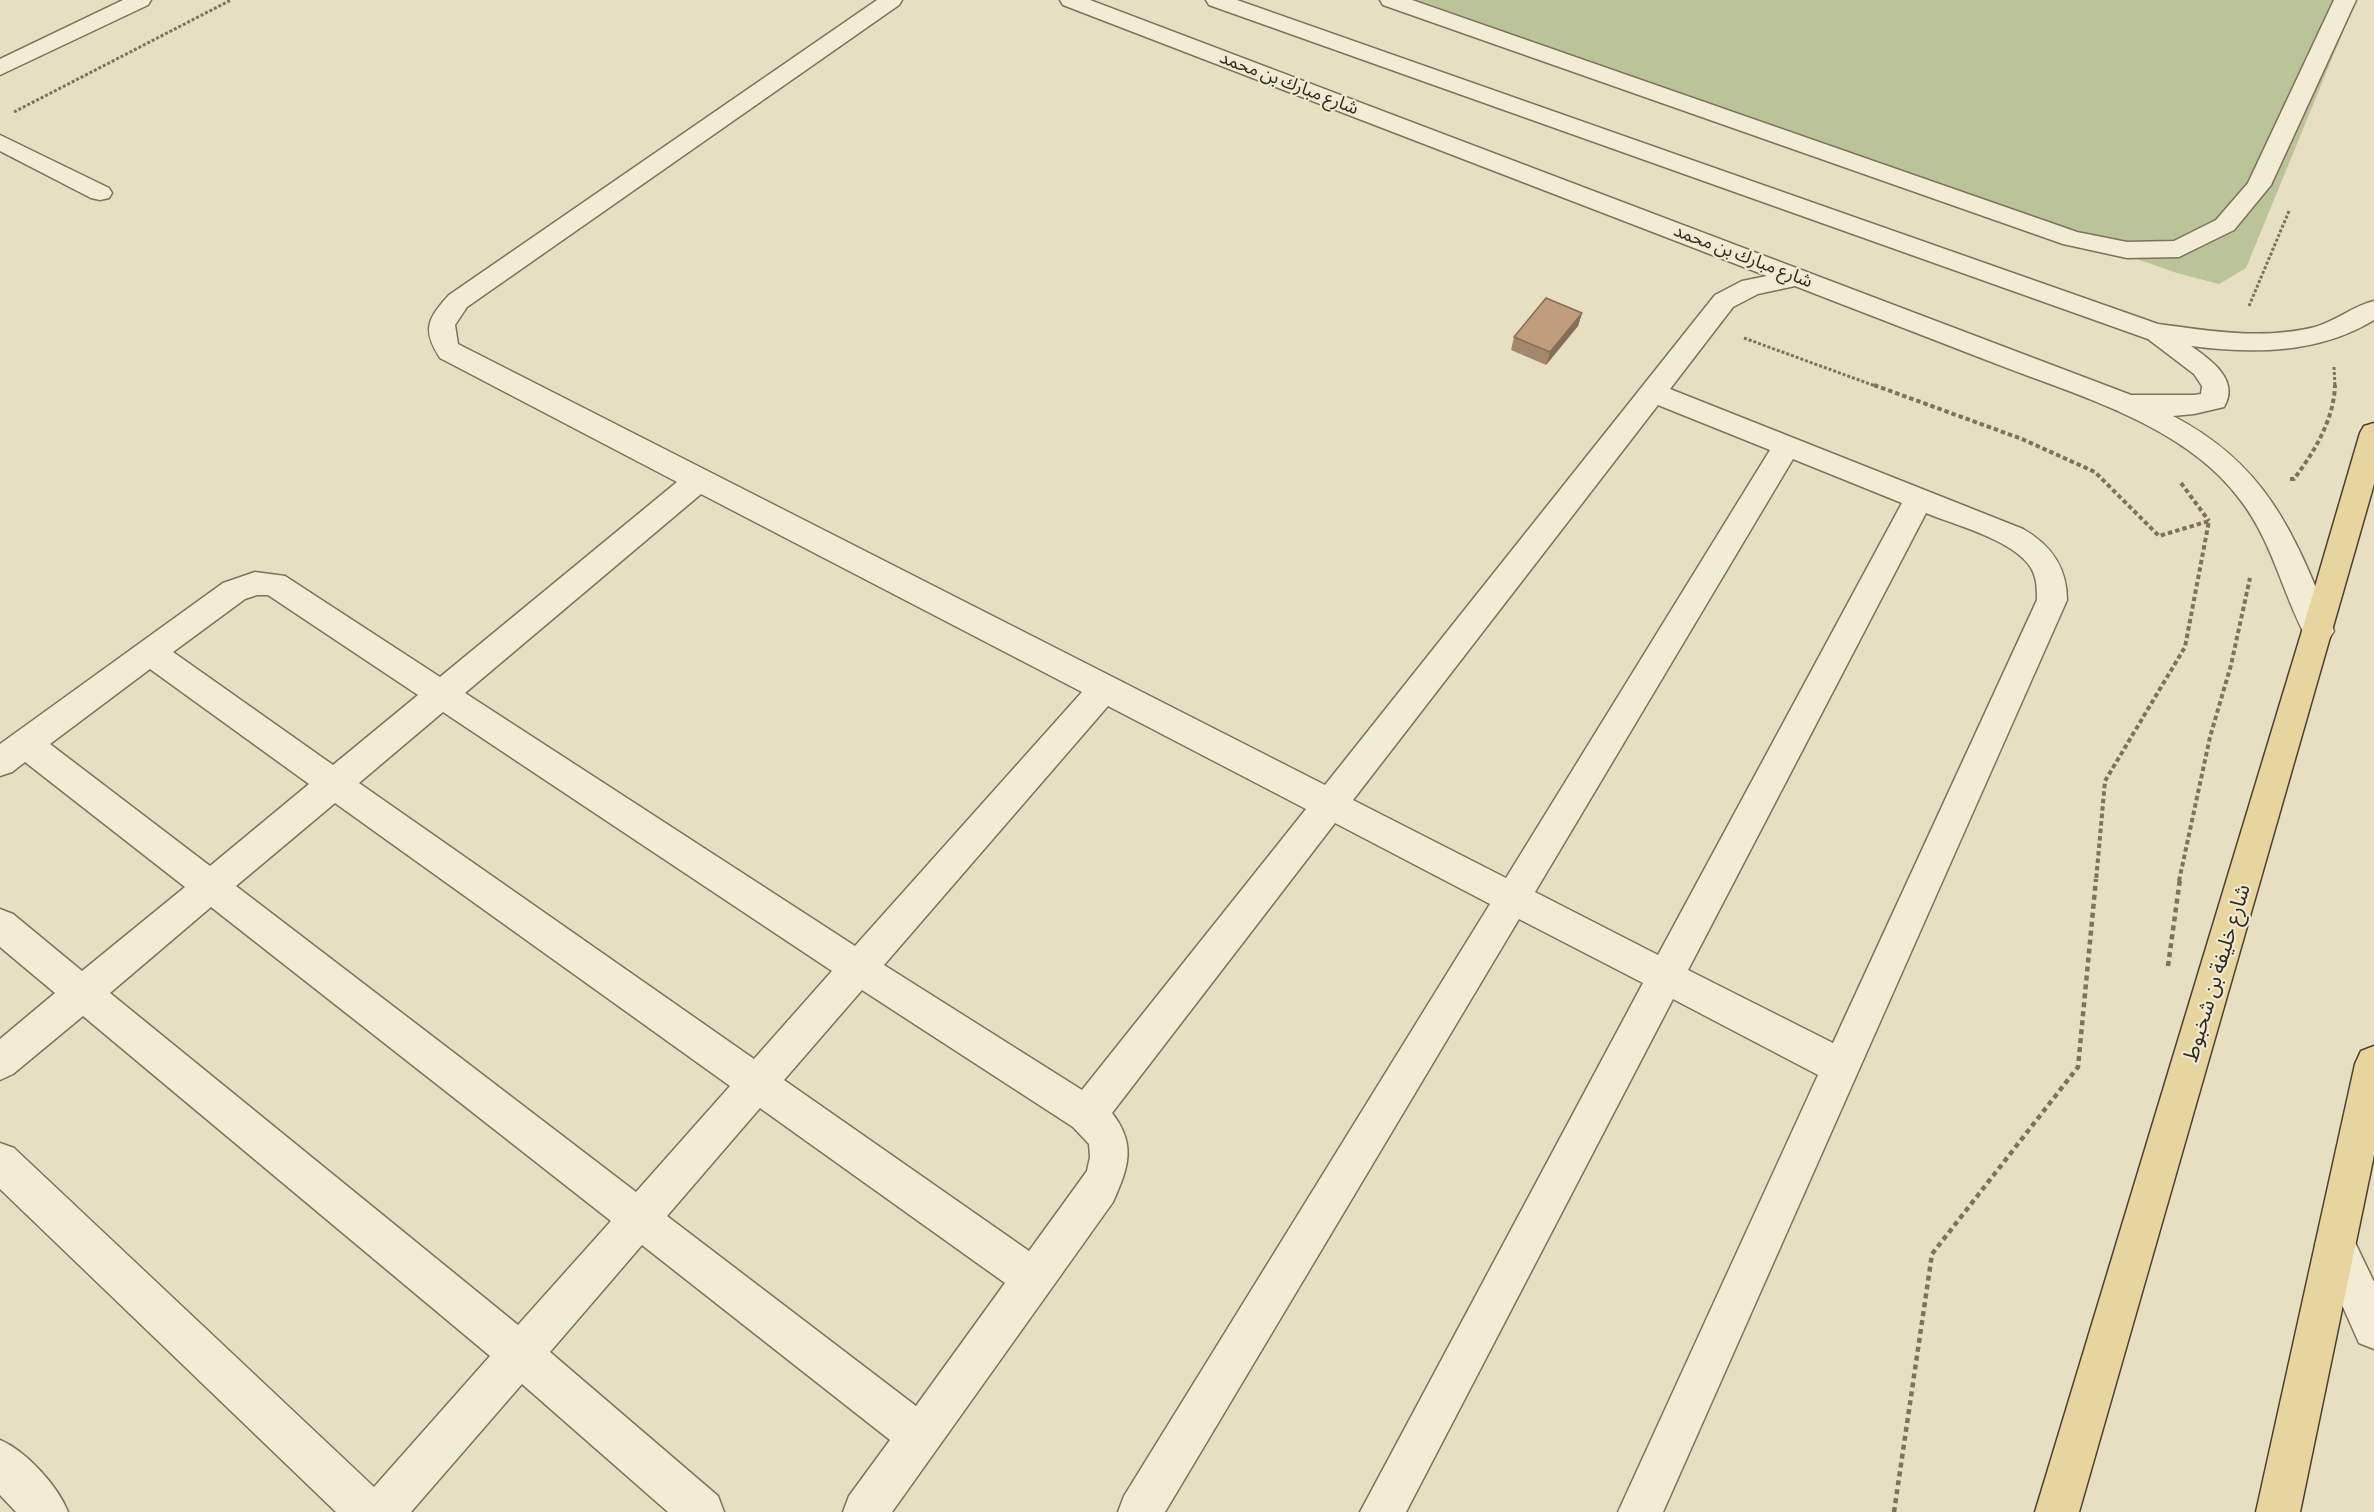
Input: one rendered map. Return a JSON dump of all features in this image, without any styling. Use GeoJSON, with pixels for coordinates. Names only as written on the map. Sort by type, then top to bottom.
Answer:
{"type":"FeatureCollection","features":[{"type":"Feature","properties":{"kind":"main road","name":"شارع خليفة بن شخبوط"},"geometry":{"type":"LineString","coordinates":[[2057,1512],[2318,631],[2374,433]]}},
{"type":"Feature","properties":{"kind":"main road"},"geometry":{"type":"LineString","coordinates":[[2278,1512],[2374,1064]]}},
{"type":"Feature","properties":{"kind":"street"},"geometry":{"type":"LineString","coordinates":[[0,68],[140,0]]}},
{"type":"Feature","properties":{"kind":"street"},"geometry":{"type":"LineString","coordinates":[[891,0],[458,301],[446,314],[440,327],[441,341],[449,352],[462,361],[1841,1066]]}},
{"type":"Feature","properties":{"kind":"street","name":"شارع مبارك بن محمد"},"geometry":{"type":"LineString","coordinates":[[1071,0],[2120,401],[2195,441],[2232,470],[2247,487],[2285,551],[2318,631]]}},
{"type":"Feature","properties":{"kind":"street"},"geometry":{"type":"LineString","coordinates":[[1217,0],[2154,332],[2234,344],[2273,343],[2310,337],[2353,324],[2374,309]]}},
{"type":"Feature","properties":{"kind":"street"},"geometry":{"type":"LineString","coordinates":[[1391,0],[2072,239],[2127,250],[2178,249],[2225,225],[2259,185],[2345,0]]}},
{"type":"Feature","properties":{"kind":"street"},"geometry":{"type":"LineString","coordinates":[[0,142],[100,193]]}},
{"type":"Feature","properties":{"kind":"street"},"geometry":{"type":"LineString","coordinates":[[1697,238],[1715,262],[1724,288],[1715,312]]}},
{"type":"Feature","properties":{"kind":"street"},"geometry":{"type":"LineString","coordinates":[[1087,1114],[1715,312],[1751,287],[1800,277]]}},
{"type":"Feature","properties":{"kind":"street"},"geometry":{"type":"LineString","coordinates":[[2120,401],[2169,407],[2195,406],[2214,400],[2216,385],[2204,368],[2154,332]]}},
{"type":"Feature","properties":{"kind":"street"},"geometry":{"type":"LineString","coordinates":[[1640,1512],[2052,600],[2053,584],[2048,569],[2037,554],[2021,541],[1652,392]]}},
{"type":"Feature","properties":{"kind":"street"},"geometry":{"type":"LineString","coordinates":[[1140,1512],[1787,446]]}},
{"type":"Feature","properties":{"kind":"street"},"geometry":{"type":"LineString","coordinates":[[0,1062],[698,481]]}},
{"type":"Feature","properties":{"kind":"street"},"geometry":{"type":"LineString","coordinates":[[1382,1512],[1919,498]]}},
{"type":"Feature","properties":{"kind":"street"},"geometry":{"type":"LineString","coordinates":[[866,1512],[1099,1188],[1109,1169],[1109,1147],[1102,1128],[1087,1114],[858,968],[281,588],[266,582],[255,583],[234,591],[13,752],[211,886],[920,1436]]}},
{"type":"Feature","properties":{"kind":"street"},"geometry":{"type":"LineString","coordinates":[[150,653],[1034,1279]]}},
{"type":"Feature","properties":{"kind":"street"},"geometry":{"type":"LineString","coordinates":[[382,1512],[1104,689]]}},
{"type":"Feature","properties":{"kind":"street"},"geometry":{"type":"LineString","coordinates":[[0,925],[520,1354],[702,1512]]}},
{"type":"Feature","properties":{"kind":"street"},"geometry":{"type":"LineString","coordinates":[[0,1162],[368,1512]]}},
{"type":"Feature","properties":{"kind":"street"},"geometry":{"type":"LineString","coordinates":[[2336,1244],[2374,1328]]}},
{"type":"Feature","properties":{"kind":"street"},"geometry":{"type":"LineString","coordinates":[[0,1462],[46,1512]]}},
{"type":"Feature","properties":{"kind":"path"},"geometry":{"type":"LineString","coordinates":[[10,114],[231,0]]}},
{"type":"Feature","properties":{"kind":"path"},"geometry":{"type":"LineString","coordinates":[[1715,312],[2096,472],[2159,536],[2209,521],[2185,647],[2106,781],[2078,1067],[1932,1254],[1894,1512]]}},
{"type":"Feature","properties":{"kind":"path"},"geometry":{"type":"LineString","coordinates":[[2247,487],[2294,479],[2316,450],[2335,398],[2336,370],[2310,337]]}},
{"type":"Feature","properties":{"kind":"path"},"geometry":{"type":"LineString","coordinates":[[2167,972],[2187,846],[2210,737],[2231,665],[2252,569]]}},
{"type":"Feature","properties":{"kind":"green space"},"geometry":{"type":"Polygon","coordinates":[[[1396,0],[2356,0],[2246,268],[2219,284],[2177,273],[1396,0]]]}},
{"type":"Feature","properties":{"kind":"building"},"geometry":{"type":"Polygon","coordinates":[[[1546,298],[1582,313],[1550,352],[1514,337],[1546,298]]]}}]}
